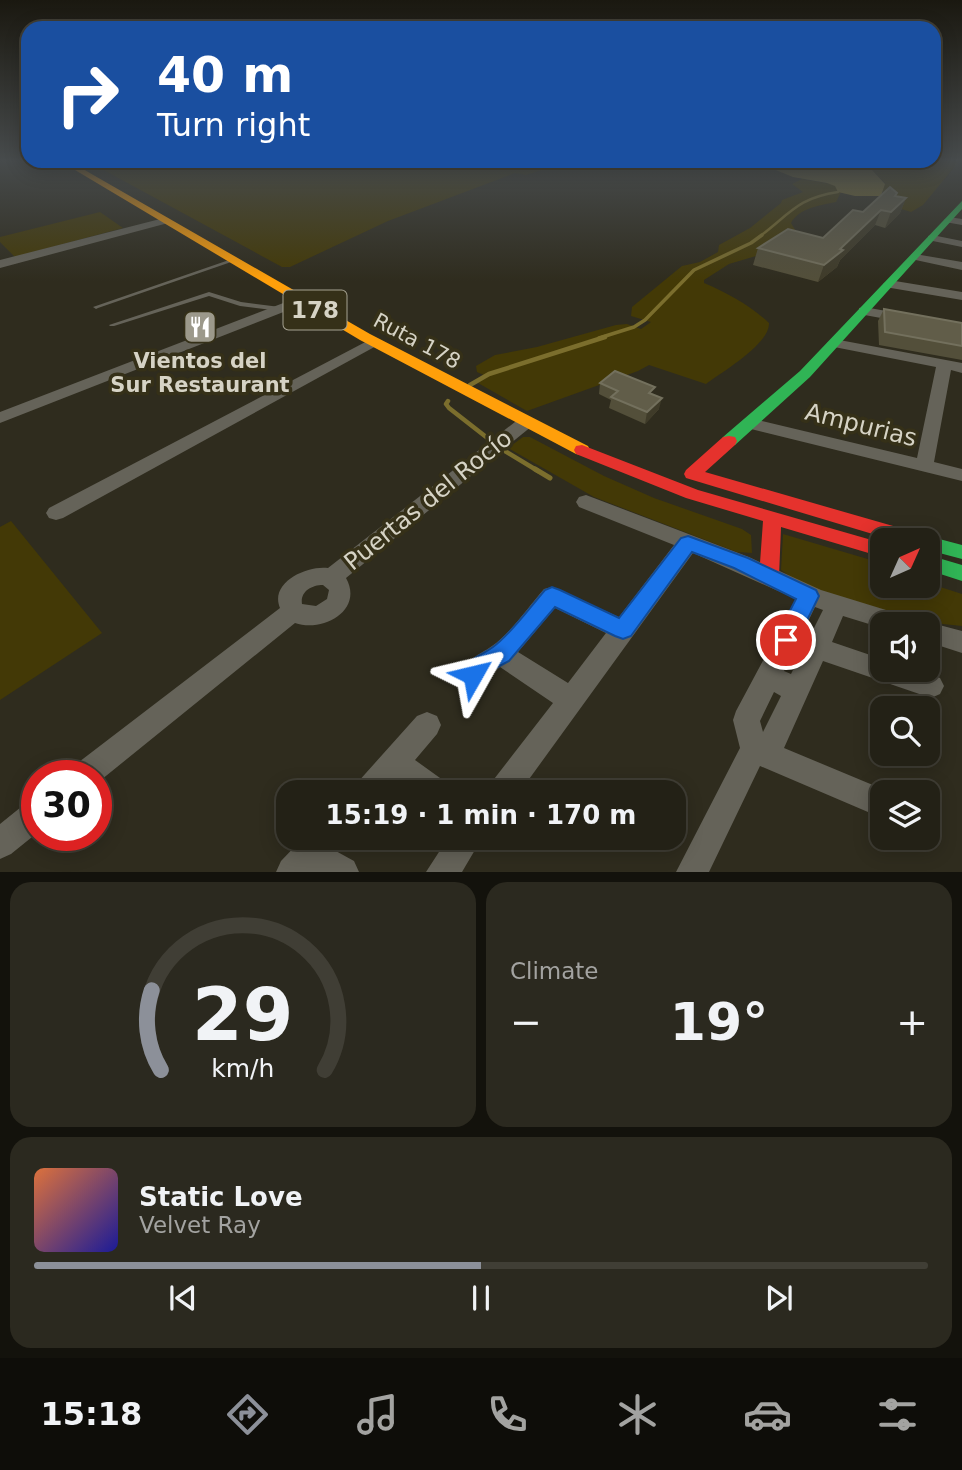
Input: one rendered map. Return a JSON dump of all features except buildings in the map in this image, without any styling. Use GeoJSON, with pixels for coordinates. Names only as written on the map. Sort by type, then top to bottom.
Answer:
{"type":"FeatureCollection","features":[{"type":"Feature","properties":{"kind":"main road","name":"Ruta 178"},"geometry":{"type":"LineString","coordinates":[[128,200],[373,342],[526,422],[630,471]]}},
{"type":"Feature","properties":{"kind":"main road"},"geometry":{"type":"LineString","coordinates":[[692,474],[804,375],[932,238],[956,221],[962,204]]}},
{"type":"Feature","properties":{"kind":"main road"},"geometry":{"type":"LineString","coordinates":[[630,471],[656,468],[692,474],[873,528]]}},
{"type":"Feature","properties":{"kind":"main road","name":"178"},"geometry":{"type":"LineString","coordinates":[[630,471],[772,518],[870,547]]}},
{"type":"Feature","properties":{"kind":"main road"},"geometry":{"type":"LineString","coordinates":[[769,577],[772,518],[781,512],[815,512]]}},
{"type":"Feature","properties":{"kind":"main road"},"geometry":{"type":"LineString","coordinates":[[940,546],[962,552]]}},
{"type":"Feature","properties":{"kind":"main road"},"geometry":{"type":"LineString","coordinates":[[940,567],[962,573]]}},
{"type":"Feature","properties":{"kind":"street"},"geometry":{"type":"LineString","coordinates":[[0,264],[164,221]]}},
{"type":"Feature","properties":{"kind":"street"},"geometry":{"type":"LineString","coordinates":[[932,238],[962,244]]}},
{"type":"Feature","properties":{"kind":"street"},"geometry":{"type":"LineString","coordinates":[[915,257],[962,266]]}},
{"type":"Feature","properties":{"kind":"street"},"geometry":{"type":"LineString","coordinates":[[889,284],[962,296]]}},
{"type":"Feature","properties":{"kind":"street"},"geometry":{"type":"LineString","coordinates":[[0,418],[299,301]]}},
{"type":"Feature","properties":{"kind":"street"},"geometry":{"type":"LineString","coordinates":[[864,311],[913,320]]}},
{"type":"Feature","properties":{"kind":"street"},"geometry":{"type":"LineString","coordinates":[[57,513],[373,342]]}},
{"type":"Feature","properties":{"kind":"street"},"geometry":{"type":"LineString","coordinates":[[834,343],[962,368]]}},
{"type":"Feature","properties":{"kind":"street"},"geometry":{"type":"LineString","coordinates":[[924,466],[944,365]]}},
{"type":"Feature","properties":{"kind":"street","name":"Puertas del Rocío"},"geometry":{"type":"LineString","coordinates":[[331,578],[526,422]]}},
{"type":"Feature","properties":{"kind":"street","name":"Ampurias"},"geometry":{"type":"LineString","coordinates":[[749,423],[962,475]]}},
{"type":"Feature","properties":{"kind":"street"},"geometry":{"type":"LineString","coordinates":[[586,502],[809,596],[870,614]]}},
{"type":"Feature","properties":{"kind":"street"},"geometry":{"type":"LineString","coordinates":[[511,780],[688,543]]}},
{"type":"Feature","properties":{"kind":"street","name":"Puertas del Rocío"},"geometry":{"type":"LineString","coordinates":[[313,577],[331,578],[341,588],[341,595],[333,609],[317,617],[300,616],[293,611],[289,602],[296,586],[313,577]]}},
{"type":"Feature","properties":{"kind":"street"},"geometry":{"type":"LineString","coordinates":[[473,675],[486,662],[501,654],[552,596],[623,630]]}},
{"type":"Feature","properties":{"kind":"street"},"geometry":{"type":"LineString","coordinates":[[692,872],[754,749],[746,720],[809,596]]}},
{"type":"Feature","properties":{"kind":"street"},"geometry":{"type":"LineString","coordinates":[[754,749],[772,743],[837,604]]}},
{"type":"Feature","properties":{"kind":"street"},"geometry":{"type":"LineString","coordinates":[[104,760],[293,611]]}},
{"type":"Feature","properties":{"kind":"street"},"geometry":{"type":"LineString","coordinates":[[940,636],[962,642]]}},
{"type":"Feature","properties":{"kind":"street"},"geometry":{"type":"LineString","coordinates":[[818,648],[870,666]]}},
{"type":"Feature","properties":{"kind":"street"},"geometry":{"type":"LineString","coordinates":[[501,654],[571,700]]}},
{"type":"Feature","properties":{"kind":"street"},"geometry":{"type":"LineString","coordinates":[[768,674],[797,691]]}},
{"type":"Feature","properties":{"kind":"street"},"geometry":{"type":"LineString","coordinates":[[919,682],[931,686]]}},
{"type":"Feature","properties":{"kind":"street"},"geometry":{"type":"LineString","coordinates":[[379,780],[427,725]]}},
{"type":"Feature","properties":{"kind":"street"},"geometry":{"type":"LineString","coordinates":[[754,749],[870,798]]}},
{"type":"Feature","properties":{"kind":"street"},"geometry":{"type":"LineString","coordinates":[[395,762],[419,780]]}},
{"type":"Feature","properties":{"kind":"street"},"geometry":{"type":"LineString","coordinates":[[0,842],[21,826]]}},
{"type":"Feature","properties":{"kind":"street"},"geometry":{"type":"LineString","coordinates":[[442,872],[458,850]]}},
{"type":"Feature","properties":{"kind":"street"},"geometry":{"type":"LineString","coordinates":[[309,855],[343,872]]}},
{"type":"Feature","properties":{"kind":"lane"},"geometry":{"type":"LineString","coordinates":[[96,307],[231,261]]}},
{"type":"Feature","properties":{"kind":"lane"},"geometry":{"type":"LineString","coordinates":[[112,325],[209,294],[240,304],[280,309]]}},
{"type":"Feature","properties":{"kind":"shaded area"},"geometry":{"type":"Polygon","coordinates":[[[158,200],[444,200],[388,221],[290,267],[282,267],[158,200]]]}},
{"type":"Feature","properties":{"kind":"shaded area"},"geometry":{"type":"Polygon","coordinates":[[[782,200],[837,200],[799,214],[791,223],[797,233],[756,256],[729,264],[704,280],[704,283],[738,300],[769,323],[762,340],[754,348],[706,384],[649,365],[527,411],[478,383],[488,377],[477,372],[476,366],[495,355],[537,347],[616,325],[627,324],[641,329],[651,322],[631,316],[632,307],[682,266],[700,262],[718,252],[719,245],[750,228],[782,200]]]}},
{"type":"Feature","properties":{"kind":"shaded area"},"geometry":{"type":"Polygon","coordinates":[[[889,200],[927,200],[911,212],[895,207],[889,200]]]}},
{"type":"Feature","properties":{"kind":"shaded area"},"geometry":{"type":"Polygon","coordinates":[[[100,212],[123,228],[15,257],[0,242],[0,237],[100,212]]]}},
{"type":"Feature","properties":{"kind":"shaded area"},"geometry":{"type":"Polygon","coordinates":[[[523,437],[530,437],[604,476],[654,498],[742,529],[751,535],[752,553],[737,552],[594,497],[508,448],[523,437]]]}},
{"type":"Feature","properties":{"kind":"shaded area"},"geometry":{"type":"Polygon","coordinates":[[[11,521],[102,633],[0,700],[0,527],[11,521]]]}},
{"type":"Feature","properties":{"kind":"shaded area"},"geometry":{"type":"Polygon","coordinates":[[[783,534],[870,560],[870,598],[940,598],[940,587],[962,594],[962,626],[940,624],[940,612],[884,612],[811,590],[781,570],[783,534]]]}},
{"type":"Feature","properties":{"kind":"waterway"},"geometry":{"type":"LineString","coordinates":[[759,237],[810,200]]}},
{"type":"Feature","properties":{"kind":"waterway"},"geometry":{"type":"LineString","coordinates":[[599,338],[634,327],[645,320],[694,270],[762,235]]}},
{"type":"Feature","properties":{"kind":"waterway"},"geometry":{"type":"LineString","coordinates":[[470,385],[489,374],[605,337]]}},
{"type":"Feature","properties":{"kind":"waterway"},"geometry":{"type":"LineString","coordinates":[[448,401],[446,404],[449,408],[490,440]]}},
{"type":"Feature","properties":{"kind":"waterway"},"geometry":{"type":"LineString","coordinates":[[505,451],[538,471]]}},
{"type":"Feature","properties":{"kind":"waterway"},"geometry":{"type":"LineString","coordinates":[[535,469],[550,478]]}},
{"type":"Feature","properties":{"kind":"traffic: fast"},"geometry":{"type":"LineString","coordinates":[[729,441],[805,374],[962,204]]}},
{"type":"Feature","properties":{"kind":"traffic: fast"},"geometry":{"type":"LineString","coordinates":[[940,546],[962,552]]}},
{"type":"Feature","properties":{"kind":"traffic: fast"},"geometry":{"type":"LineString","coordinates":[[940,567],[962,573]]}},
{"type":"Feature","properties":{"kind":"traffic: slow"},"geometry":{"type":"LineString","coordinates":[[130,200],[365,337],[582,450]]}},
{"type":"Feature","properties":{"kind":"traffic: jam"},"geometry":{"type":"LineString","coordinates":[[729,441],[692,474],[877,528]]}},
{"type":"Feature","properties":{"kind":"traffic: jam"},"geometry":{"type":"LineString","coordinates":[[582,450],[692,494],[870,546]]}},
{"type":"Feature","properties":{"kind":"traffic: jam"},"geometry":{"type":"LineString","coordinates":[[769,577],[772,518]]}},
{"type":"Feature","properties":{"kind":"place","name":"Vientos del Sur Restaurant"},"geometry":{"type":"Point","coordinates":[200,327]}},
{"type":"Feature","properties":{"kind":"route"},"geometry":{"type":"LineString","coordinates":[[473,675],[486,662],[501,654],[552,596],[623,630],[688,543],[741,563],[809,596],[786,640]]}}]}
